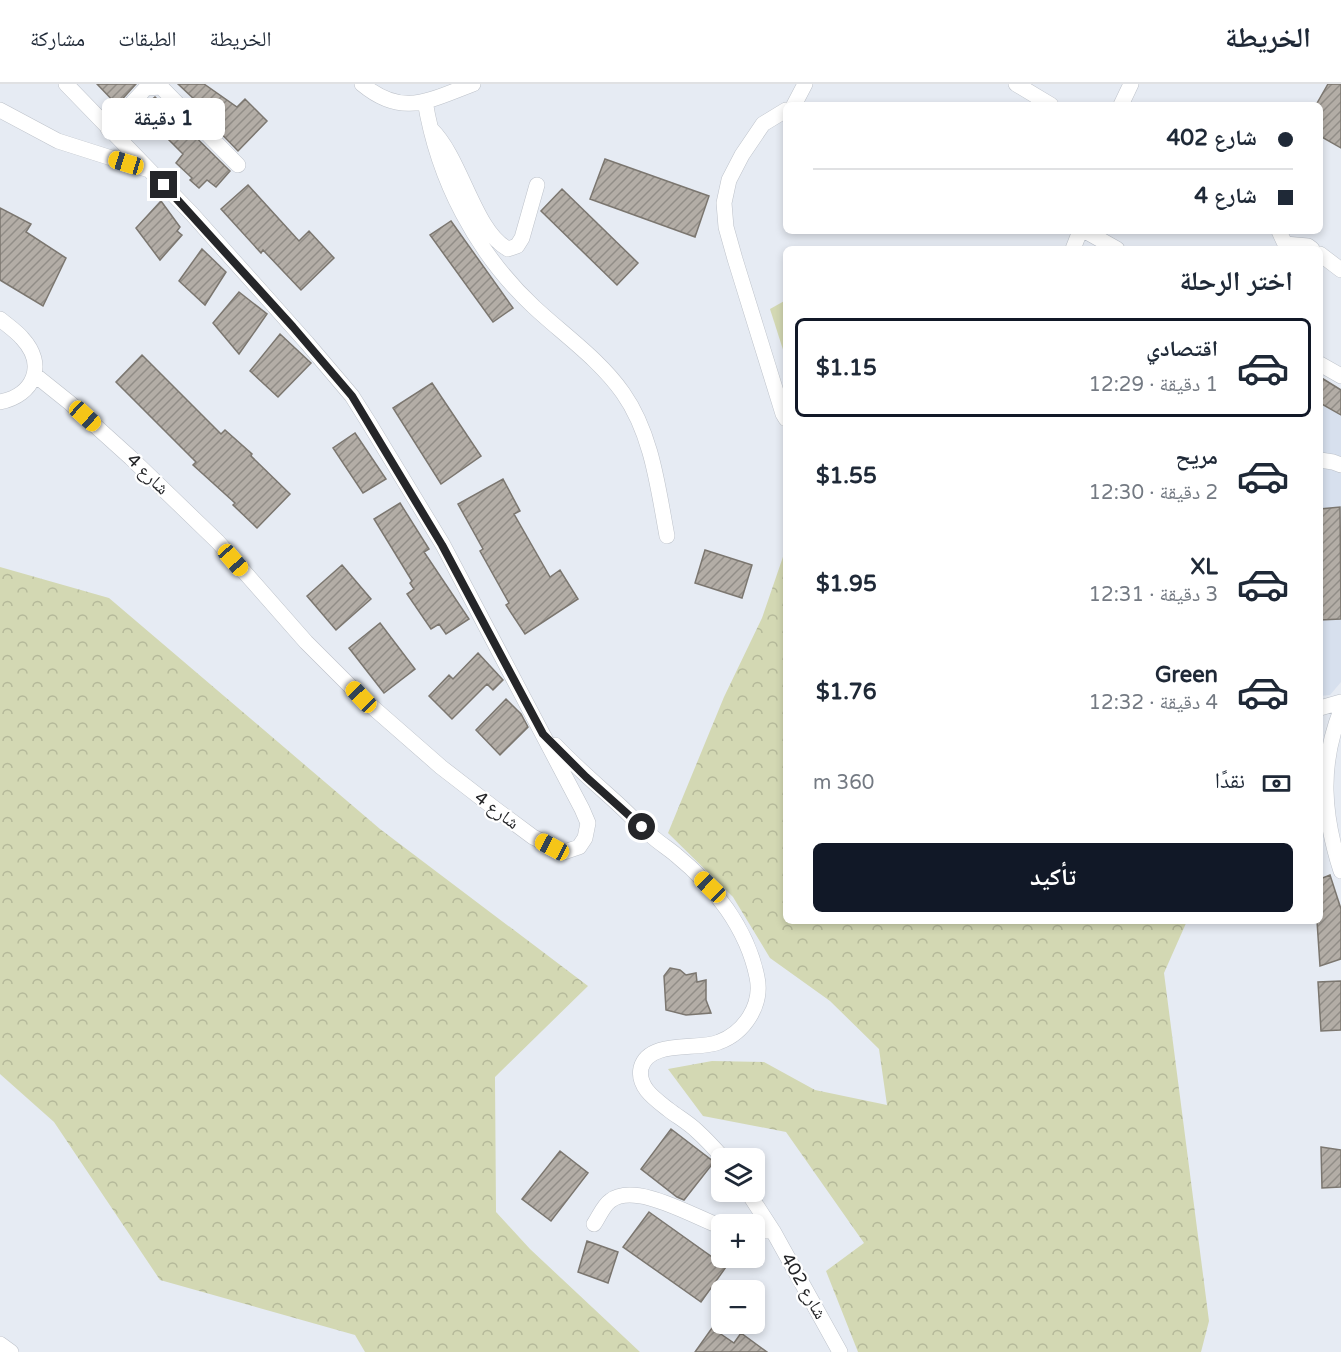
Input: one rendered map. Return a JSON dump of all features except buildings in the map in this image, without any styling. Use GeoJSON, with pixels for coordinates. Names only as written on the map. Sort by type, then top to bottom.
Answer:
{"type":"FeatureCollection","features":[{"type":"Feature","properties":{"kind":"street","name":"شارع 4"},"geometry":{"type":"LineString","coordinates":[[35,375],[70,402],[131,458],[218,542],[306,642],[361,697],[441,766],[533,837],[562,851],[567,851],[582,843],[588,824],[543,734],[442,545],[352,396],[207,231],[66,84]]}},
{"type":"Feature","properties":{"kind":"street"},"geometry":{"type":"LineString","coordinates":[[362,84],[386,100],[406,104],[425,101],[473,84]]}},
{"type":"Feature","properties":{"kind":"street"},"geometry":{"type":"LineString","coordinates":[[796,102],[805,84]]}},
{"type":"Feature","properties":{"kind":"street"},"geometry":{"type":"LineString","coordinates":[[1017,84],[1046,102]]}},
{"type":"Feature","properties":{"kind":"street"},"geometry":{"type":"LineString","coordinates":[[1122,102],[1131,84]]}},
{"type":"Feature","properties":{"kind":"street"},"geometry":{"type":"LineString","coordinates":[[108,129],[146,88],[161,87],[238,165]]}},
{"type":"Feature","properties":{"kind":"street"},"geometry":{"type":"LineString","coordinates":[[425,101],[429,127],[443,173],[483,249],[519,291],[588,354],[624,393],[646,439],[667,536]]}},
{"type":"Feature","properties":{"kind":"street"},"geometry":{"type":"LineString","coordinates":[[0,110],[58,141],[149,170]]}},
{"type":"Feature","properties":{"kind":"street"},"geometry":{"type":"LineString","coordinates":[[783,112],[763,124],[742,155],[729,180],[724,203],[726,227],[783,414]]}},
{"type":"Feature","properties":{"kind":"street"},"geometry":{"type":"LineString","coordinates":[[429,127],[448,148],[487,228],[500,244],[508,249],[517,246],[522,238],[537,185]]}},
{"type":"Feature","properties":{"kind":"street"},"geometry":{"type":"LineString","coordinates":[[1091,234],[1112,246]]}},
{"type":"Feature","properties":{"kind":"street"},"geometry":{"type":"LineString","coordinates":[[1280,234],[1285,244],[1308,246]]}},
{"type":"Feature","properties":{"kind":"street"},"geometry":{"type":"LineString","coordinates":[[1323,256],[1341,270]]}},
{"type":"Feature","properties":{"kind":"street"},"geometry":{"type":"LineString","coordinates":[[0,319],[23,338],[36,363],[35,375],[30,386],[19,395],[0,402]]}},
{"type":"Feature","properties":{"kind":"street"},"geometry":{"type":"LineString","coordinates":[[1323,366],[1341,376]]}},
{"type":"Feature","properties":{"kind":"street"},"geometry":{"type":"LineString","coordinates":[[1323,460],[1341,465]]}},
{"type":"Feature","properties":{"kind":"street"},"geometry":{"type":"LineString","coordinates":[[1323,707],[1341,702]]}},
{"type":"Feature","properties":{"kind":"street"},"geometry":{"type":"LineString","coordinates":[[1341,710],[1328,750],[1325,777],[1326,806],[1341,871]]}},
{"type":"Feature","properties":{"kind":"street"},"geometry":{"type":"LineString","coordinates":[[543,734],[586,777],[655,839],[677,855],[710,887],[738,924],[746,943],[758,979],[753,1012],[746,1024],[717,1043],[669,1049],[649,1055],[642,1064],[639,1077],[644,1088],[698,1131],[714,1148]]}},
{"type":"Feature","properties":{"kind":"street"},"geometry":{"type":"LineString","coordinates":[[594,1224],[610,1201],[630,1193],[648,1196],[711,1222]]}},
{"type":"Feature","properties":{"kind":"street","name":"شارع 402"},"geometry":{"type":"LineString","coordinates":[[754,1202],[773,1231],[840,1352]]}},
{"type":"Feature","properties":{"kind":"street"},"geometry":{"type":"LineString","coordinates":[[765,1231],[773,1231]]}},
{"type":"Feature","properties":{"kind":"street"},"geometry":{"type":"LineString","coordinates":[[0,1344],[11,1352]]}},
{"type":"Feature","properties":{"kind":"shaded area"},"geometry":{"type":"Polygon","coordinates":[[[1323,379],[1341,389],[1341,682],[1330,695],[1323,696],[1323,379]]]}},
{"type":"Feature","properties":{"kind":"green space"},"geometry":{"type":"Polygon","coordinates":[[[783,302],[783,350],[770,309],[783,302]]]}},
{"type":"Feature","properties":{"kind":"green space"},"geometry":{"type":"Polygon","coordinates":[[[783,557],[783,924],[1186,924],[1164,973],[1209,1321],[1201,1352],[858,1352],[826,1271],[864,1243],[786,1132],[703,1116],[668,1069],[712,1061],[764,1062],[815,1090],[887,1105],[879,1049],[830,1001],[770,958],[733,897],[668,833],[724,697],[762,618],[783,557]]]}},
{"type":"Feature","properties":{"kind":"green space"},"geometry":{"type":"Polygon","coordinates":[[[0,567],[109,598],[380,829],[588,986],[495,1077],[496,1212],[530,1249],[640,1352],[365,1352],[355,1335],[160,1280],[54,1122],[0,1074],[0,567]]]}},
{"type":"Feature","properties":{"kind":"route"},"geometry":{"type":"LineString","coordinates":[[164,185],[293,327],[352,396],[442,545],[543,734],[586,777],[642,827]]}}]}
